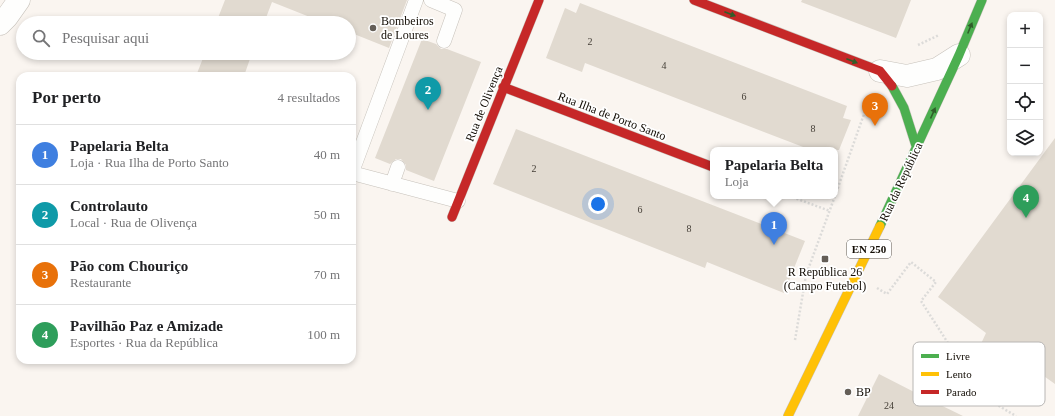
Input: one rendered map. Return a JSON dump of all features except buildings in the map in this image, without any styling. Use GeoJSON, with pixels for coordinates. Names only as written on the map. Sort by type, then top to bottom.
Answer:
{"type":"FeatureCollection","features":[{"type":"Feature","properties":{"kind":"street"},"geometry":{"type":"LineString","coordinates":[[0,24],[8,17],[19,0]]}},
{"type":"Feature","properties":{"kind":"street","name":"Rua de Olivença"},"geometry":{"type":"LineString","coordinates":[[452,217],[503,86],[539,0]]}},
{"type":"Feature","properties":{"kind":"street"},"geometry":{"type":"LineString","coordinates":[[694,0],[880,72],[907,76],[937,69],[959,55]]}},
{"type":"Feature","properties":{"kind":"street","name":"Rua da República"},"geometry":{"type":"LineString","coordinates":[[788,416],[917,149],[982,0]]}},
{"type":"Feature","properties":{"kind":"street"},"geometry":{"type":"LineString","coordinates":[[880,72],[894,89],[909,116],[917,149]]}},
{"type":"Feature","properties":{"kind":"street","name":"Rua Ilha de Porto Santo"},"geometry":{"type":"LineString","coordinates":[[503,86],[710,166]]}},
{"type":"Feature","properties":{"kind":"lane"},"geometry":{"type":"LineString","coordinates":[[356,161],[416,0]]}},
{"type":"Feature","properties":{"kind":"lane"},"geometry":{"type":"LineString","coordinates":[[431,0],[455,10],[444,41]]}},
{"type":"Feature","properties":{"kind":"lane"},"geometry":{"type":"LineString","coordinates":[[392,184],[398,167]]}},
{"type":"Feature","properties":{"kind":"lane"},"geometry":{"type":"LineString","coordinates":[[356,173],[458,201]]}},
{"type":"Feature","properties":{"kind":"path"},"geometry":{"type":"LineString","coordinates":[[797,199],[830,211]]}},
{"type":"Feature","properties":{"kind":"path"},"geometry":{"type":"LineString","coordinates":[[794,343],[806,275],[834,199]]}},
{"type":"Feature","properties":{"kind":"path"},"geometry":{"type":"LineString","coordinates":[[856,276],[887,294],[911,262],[936,282],[921,301],[947,342]]}},
{"type":"Feature","properties":{"kind":"path"},"geometry":{"type":"LineString","coordinates":[[999,406],[1016,416]]}},
{"type":"Feature","properties":{"kind":"traffic: fast"},"geometry":{"type":"LineString","coordinates":[[880,226],[959,55],[982,0]]}},
{"type":"Feature","properties":{"kind":"traffic: fast"},"geometry":{"type":"LineString","coordinates":[[892,86],[904,108],[917,149]]}},
{"type":"Feature","properties":{"kind":"traffic: slow"},"geometry":{"type":"LineString","coordinates":[[788,416],[880,226]]}},
{"type":"Feature","properties":{"kind":"traffic: jam"},"geometry":{"type":"LineString","coordinates":[[452,217],[539,0]]}},
{"type":"Feature","properties":{"kind":"traffic: jam"},"geometry":{"type":"LineString","coordinates":[[694,0],[880,71],[892,86]]}},
{"type":"Feature","properties":{"kind":"traffic: jam"},"geometry":{"type":"LineString","coordinates":[[503,87],[710,166]]}},
{"type":"Feature","properties":{"kind":"place","name":"Bombeiros de Loures"},"geometry":{"type":"Point","coordinates":[373,28]}},
{"type":"Feature","properties":{"kind":"place","name":"Controlauto"},"geometry":{"type":"Point","coordinates":[428,110]}},
{"type":"Feature","properties":{"kind":"place","name":"Pão com Chouriço"},"geometry":{"type":"Point","coordinates":[875,126]}},
{"type":"Feature","properties":{"kind":"place","name":"Pavilhão Paz e Amizade"},"geometry":{"type":"Point","coordinates":[1026,218]}},
{"type":"Feature","properties":{"kind":"place","name":"Papelaria Belta"},"geometry":{"type":"Point","coordinates":[774,245]}},
{"type":"Feature","properties":{"kind":"place","name":"R República 26 (Campo Futebol)"},"geometry":{"type":"Point","coordinates":[825,259]}},
{"type":"Feature","properties":{"kind":"place","name":"BP"},"geometry":{"type":"Point","coordinates":[848,392]}}]}
